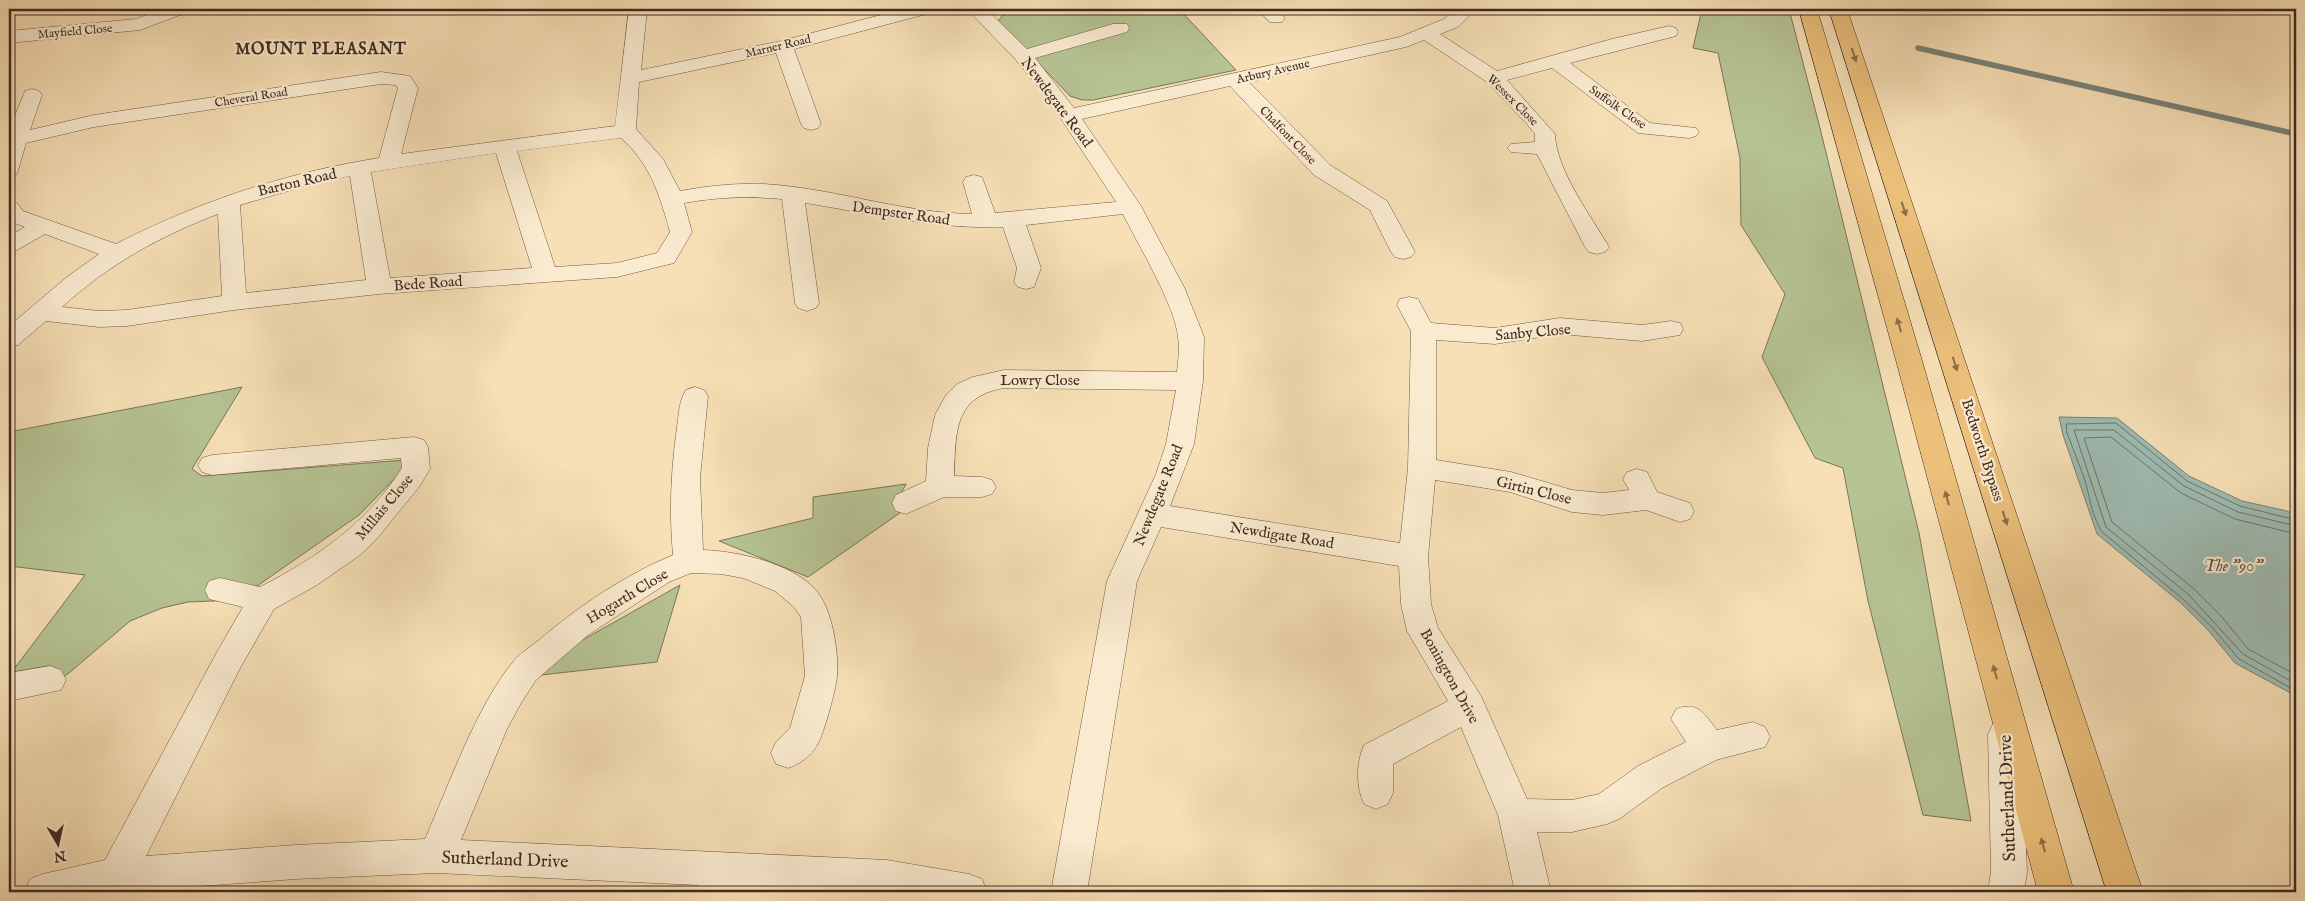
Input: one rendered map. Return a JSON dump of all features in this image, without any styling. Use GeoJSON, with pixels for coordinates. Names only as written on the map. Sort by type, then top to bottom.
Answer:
{"type":"FeatureCollection","features":[{"type":"Feature","properties":{"kind":"highway"},"geometry":{"type":"LineString","coordinates":[[1808,9],[1910,364],[2056,892]]}},
{"type":"Feature","properties":{"kind":"highway","name":"Bedworth Bypass"},"geometry":{"type":"LineString","coordinates":[[1838,9],[2125,892]]}},
{"type":"Feature","properties":{"kind":"street","name":"Mayfield Close"},"geometry":{"type":"LineString","coordinates":[[9,37],[140,24],[179,9]]}},
{"type":"Feature","properties":{"kind":"street"},"geometry":{"type":"LineString","coordinates":[[626,131],[638,9]]}},
{"type":"Feature","properties":{"kind":"street","name":"Marner Road"},"geometry":{"type":"LineString","coordinates":[[630,78],[783,46],[924,9]]}},
{"type":"Feature","properties":{"kind":"street","name":"Arbury Avenue"},"geometry":{"type":"LineString","coordinates":[[1071,115],[1406,41],[1451,24],[1467,9]]}},
{"type":"Feature","properties":{"kind":"street","name":"Newdegate Road"},"geometry":{"type":"LineString","coordinates":[[988,11],[1071,115],[1130,206],[1161,264],[1188,322],[1191,337],[1190,381],[1180,444],[1170,474],[1122,581],[1069,892]]}},
{"type":"Feature","properties":{"kind":"street"},"geometry":{"type":"LineString","coordinates":[[1023,56],[1120,28]]}},
{"type":"Feature","properties":{"kind":"street"},"geometry":{"type":"LineString","coordinates":[[1494,78],[1619,43],[1669,32]]}},
{"type":"Feature","properties":{"kind":"street","name":"Wessex Close"},"geometry":{"type":"LineString","coordinates":[[1427,34],[1494,78],[1534,120],[1544,134],[1545,148],[1554,170],[1598,247]]}},
{"type":"Feature","properties":{"kind":"street"},"geometry":{"type":"LineString","coordinates":[[783,46],[811,124]]}},
{"type":"Feature","properties":{"kind":"street","name":"Suffolk Close"},"geometry":{"type":"LineString","coordinates":[[1555,61],[1645,129],[1689,132]]}},
{"type":"Feature","properties":{"kind":"street","name":"Cheveral Road"},"geometry":{"type":"LineString","coordinates":[[16,139],[94,121],[381,78],[403,80],[408,88],[388,162]]}},
{"type":"Feature","properties":{"kind":"street","name":"Chalfont Close"},"geometry":{"type":"LineString","coordinates":[[1236,79],[1322,170],[1344,186],[1379,206],[1403,252]]}},
{"type":"Feature","properties":{"kind":"street"},"geometry":{"type":"LineString","coordinates":[[9,168],[16,139],[32,95]]}},
{"type":"Feature","properties":{"kind":"street","name":"Barton Road"},"geometry":{"type":"LineString","coordinates":[[9,340],[82,278],[117,252],[193,214],[229,201],[298,180],[388,162],[626,131]]}},
{"type":"Feature","properties":{"kind":"street","name":"Bede Road"},"geometry":{"type":"LineString","coordinates":[[42,312],[99,319],[127,318],[234,302],[378,286],[617,270],[666,258],[681,232],[672,199],[659,168],[644,144],[626,131]]}},
{"type":"Feature","properties":{"kind":"street"},"geometry":{"type":"LineString","coordinates":[[505,147],[546,275]]}},
{"type":"Feature","properties":{"kind":"street"},"geometry":{"type":"LineString","coordinates":[[1518,148],[1545,148]]}},
{"type":"Feature","properties":{"kind":"street"},"geometry":{"type":"LineString","coordinates":[[360,168],[378,286]]}},
{"type":"Feature","properties":{"kind":"street"},"geometry":{"type":"LineString","coordinates":[[974,182],[986,221]]}},
{"type":"Feature","properties":{"kind":"street"},"geometry":{"type":"LineString","coordinates":[[1321,196],[1344,186]]}},
{"type":"Feature","properties":{"kind":"street","name":"Dempster Road"},"geometry":{"type":"LineString","coordinates":[[672,199],[708,192],[741,190],[793,195],[889,214],[986,221],[1111,210],[1130,206]]}},
{"type":"Feature","properties":{"kind":"street"},"geometry":{"type":"LineString","coordinates":[[793,195],[808,303]]}},
{"type":"Feature","properties":{"kind":"street"},"geometry":{"type":"LineString","coordinates":[[229,201],[234,302]]}},
{"type":"Feature","properties":{"kind":"street"},"geometry":{"type":"LineString","coordinates":[[9,208],[15,216],[117,252]]}},
{"type":"Feature","properties":{"kind":"street"},"geometry":{"type":"LineString","coordinates":[[1012,219],[1029,268],[1026,282]]}},
{"type":"Feature","properties":{"kind":"street"},"geometry":{"type":"LineString","coordinates":[[9,245],[44,226]]}},
{"type":"Feature","properties":{"kind":"street","name":"Sanby Close"},"geometry":{"type":"LineString","coordinates":[[1416,318],[1495,336],[1560,326],[1646,340],[1671,329]]}},
{"type":"Feature","properties":{"kind":"street","name":"Bonington Drive"},"geometry":{"type":"LineString","coordinates":[[1416,318],[1422,468],[1413,557],[1416,604],[1422,631],[1469,706],[1516,815],[1533,892]]}},
{"type":"Feature","properties":{"kind":"street","name":"Lowry Close"},"geometry":{"type":"LineString","coordinates":[[940,486],[943,429],[949,411],[952,404],[961,394],[981,382],[1004,379],[1190,381]]}},
{"type":"Feature","properties":{"kind":"street"},"geometry":{"type":"LineString","coordinates":[[689,561],[684,523],[687,448],[695,396]]}},
{"type":"Feature","properties":{"kind":"street","name":"Millais Close"},"geometry":{"type":"LineString","coordinates":[[212,465],[414,447],[416,469],[410,480],[365,533],[350,547],[306,576],[263,600]]}},
{"type":"Feature","properties":{"kind":"street","name":"Girtin Close"},"geometry":{"type":"LineString","coordinates":[[1422,468],[1511,482],[1572,501],[1603,504],[1642,489],[1680,511]]}},
{"type":"Feature","properties":{"kind":"street"},"geometry":{"type":"LineString","coordinates":[[906,503],[940,486],[982,487]]}},
{"type":"Feature","properties":{"kind":"street","name":"Newdigate Road"},"geometry":{"type":"LineString","coordinates":[[1151,514],[1413,557]]}},
{"type":"Feature","properties":{"kind":"street","name":"Hogarth Close"},"geometry":{"type":"LineString","coordinates":[[436,856],[492,726],[509,693],[525,670],[577,626],[658,574],[689,561],[722,562],[747,567],[786,583],[806,598],[816,616],[822,676],[805,736],[788,753]]}},
{"type":"Feature","properties":{"kind":"street"},"geometry":{"type":"LineString","coordinates":[[117,875],[228,661],[263,600],[220,590]]}},
{"type":"Feature","properties":{"kind":"street"},"geometry":{"type":"LineString","coordinates":[[9,686],[50,680]]}},
{"type":"Feature","properties":{"kind":"street","name":"Sutherland Drive"},"geometry":{"type":"LineString","coordinates":[[2004,704],[2009,872],[2006,892]]}},
{"type":"Feature","properties":{"kind":"street"},"geometry":{"type":"LineString","coordinates":[[1376,793],[1376,756],[1469,706]]}},
{"type":"Feature","properties":{"kind":"street"},"geometry":{"type":"LineString","coordinates":[[1688,719],[1710,747]]}},
{"type":"Feature","properties":{"kind":"street"},"geometry":{"type":"LineString","coordinates":[[1516,815],[1572,816],[1607,808],[1650,776],[1710,747],[1753,737]]}},
{"type":"Feature","properties":{"kind":"street","name":"Sutherland Drive"},"geometry":{"type":"LineString","coordinates":[[43,892],[117,875],[296,862],[436,856],[716,880],[887,878],[969,892]]}},
{"type":"Feature","properties":{"kind":"green space"},"geometry":{"type":"Polygon","coordinates":[[[1024,9],[1179,9],[1236,70],[1093,100],[1082,100],[1070,96],[998,21],[1003,15],[1024,9]]]}},
{"type":"Feature","properties":{"kind":"green space"},"geometry":{"type":"Polygon","coordinates":[[[1702,9],[1789,9],[1919,533],[1971,821],[1923,815],[1868,601],[1843,468],[1815,458],[1762,357],[1785,294],[1741,225],[1740,158],[1718,53],[1693,48],[1702,9]]]}},
{"type":"Feature","properties":{"kind":"green space"},"geometry":{"type":"Polygon","coordinates":[[[242,387],[192,469],[202,476],[405,460],[404,469],[359,515],[237,600],[188,602],[162,608],[130,621],[69,673],[49,686],[9,691],[11,673],[85,575],[9,566],[9,432],[242,387]]]}},
{"type":"Feature","properties":{"kind":"green space"},"geometry":{"type":"Polygon","coordinates":[[[906,484],[899,497],[907,508],[808,577],[719,541],[813,518],[813,497],[906,484]]]}},
{"type":"Feature","properties":{"kind":"green space"},"geometry":{"type":"Polygon","coordinates":[[[680,585],[657,662],[541,675],[579,642],[680,585]]]}},
{"type":"Feature","properties":{"kind":"green space"},"geometry":{"type":"Polygon","coordinates":[[[638,891],[642,892],[256,892],[638,891]]]}},
{"type":"Feature","properties":{"kind":"water","name":"The \"90\""},"geometry":{"type":"Polygon","coordinates":[[[2059,417],[2117,418],[2189,476],[2242,501],[2287,511],[2296,516],[2296,696],[2235,663],[2208,630],[2181,603],[2097,534],[2063,435],[2059,417]]]}},
{"type":"Feature","properties":{"kind":"waterway"},"geometry":{"type":"LineString","coordinates":[[1918,48],[2296,134]]}},
{"type":"Feature","properties":{"kind":"district","name":"MOUNT PLEASANT"},"geometry":{"type":"Point","coordinates":[321,48]}}]}
